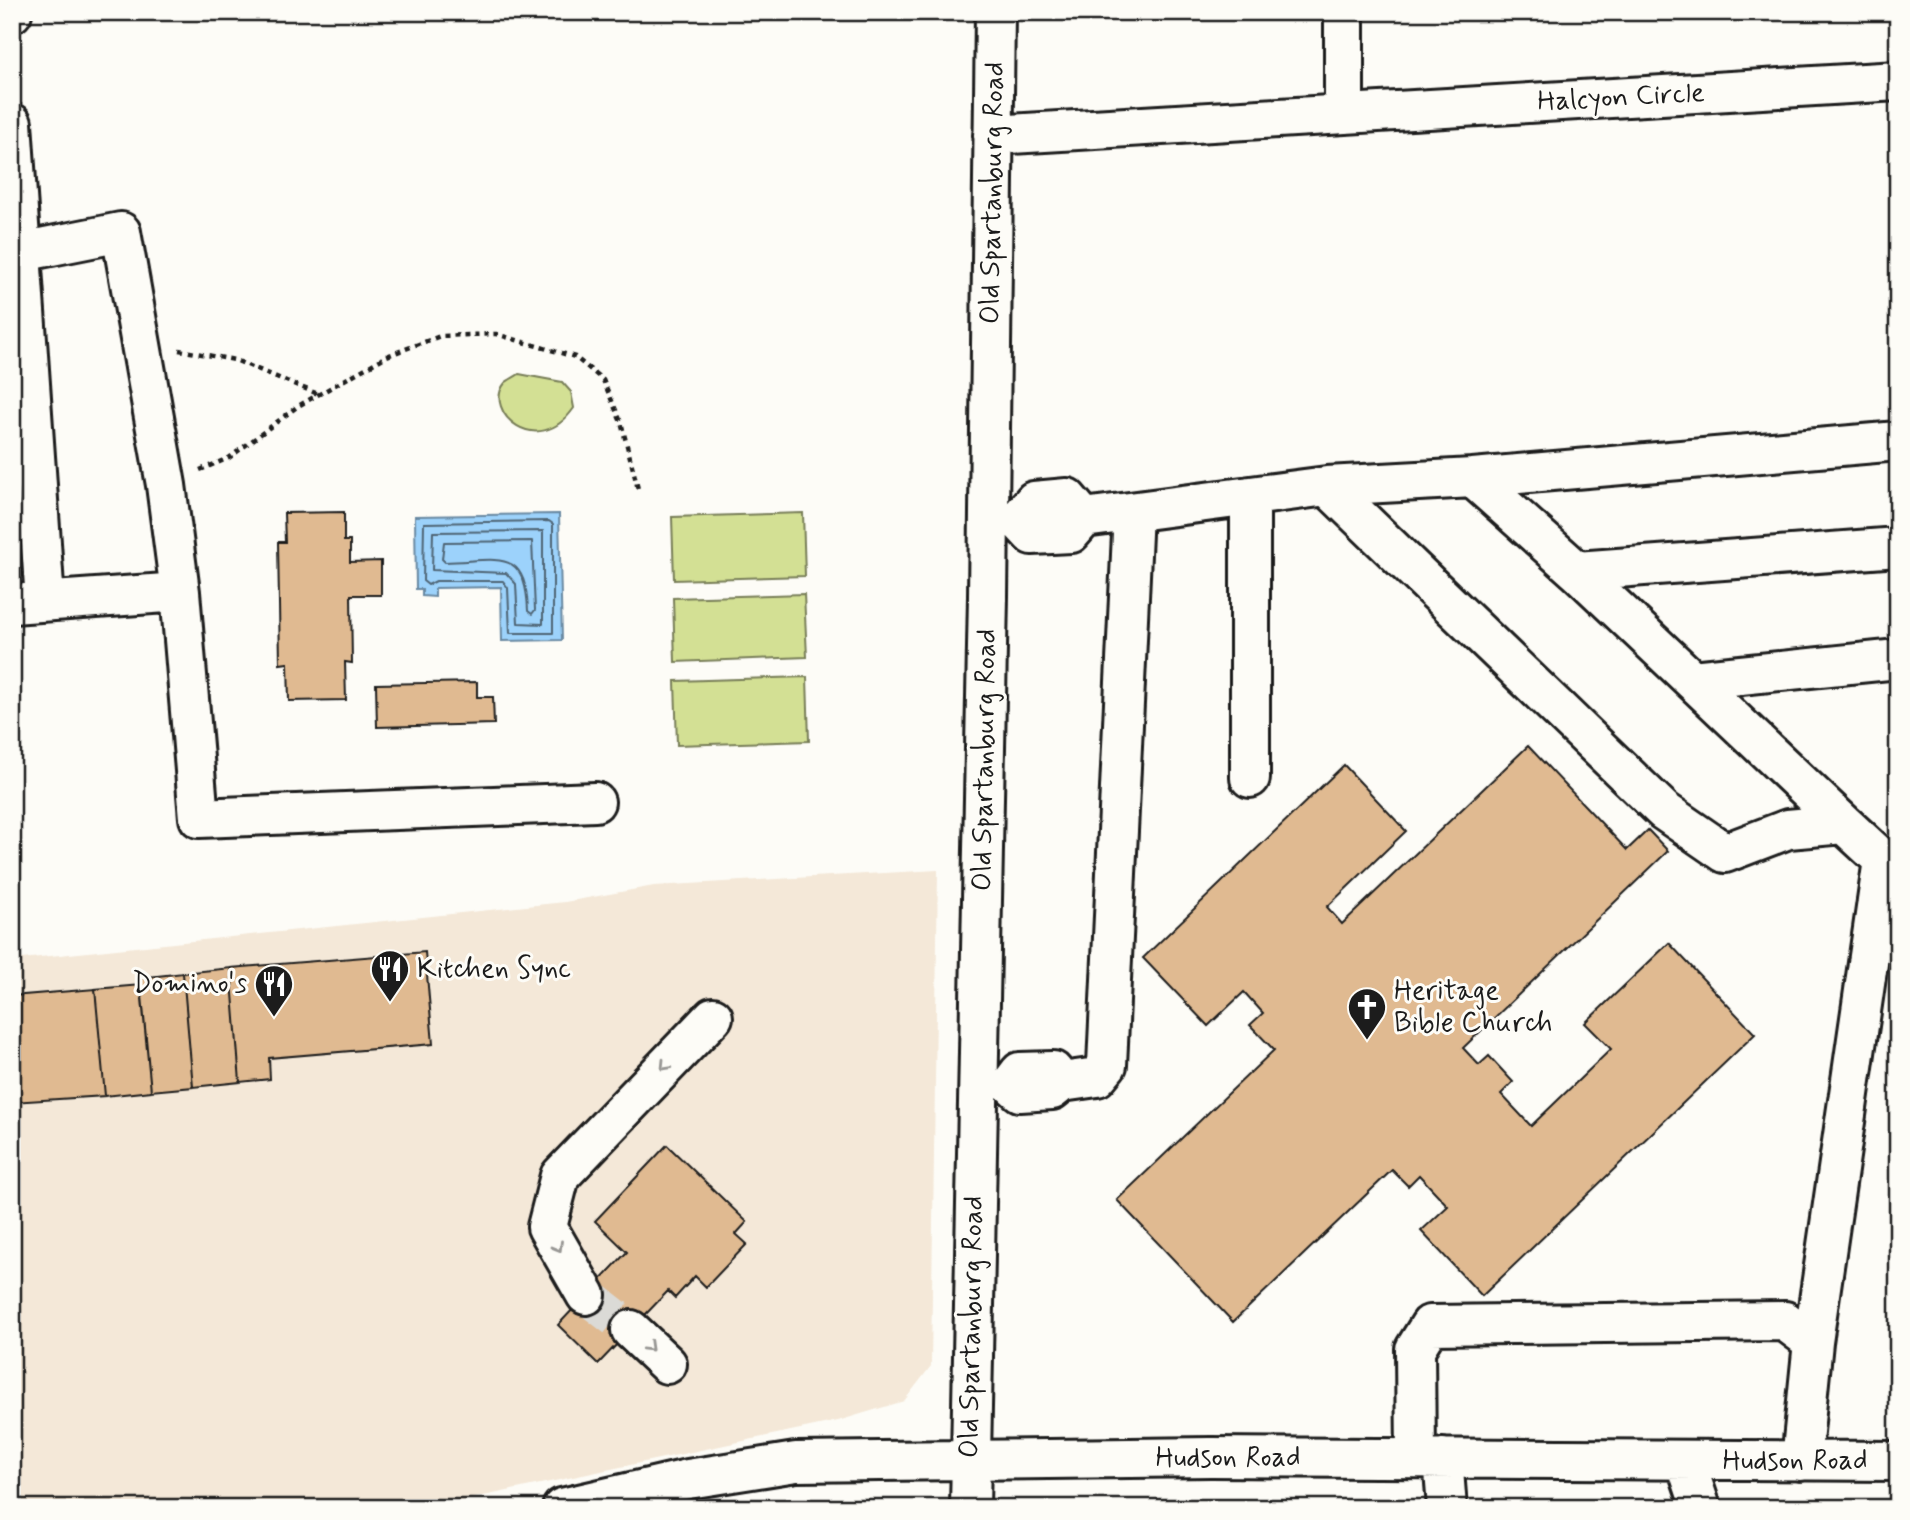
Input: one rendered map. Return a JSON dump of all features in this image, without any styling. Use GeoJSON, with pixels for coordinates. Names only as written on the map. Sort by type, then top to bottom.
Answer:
{"type":"FeatureCollection","features":[{"type":"Feature","properties":{"kind":"street","name":"Old Spartanburg Road"},"geometry":{"type":"LineString","coordinates":[[970,1508],[969,1460],[994,1085],[1003,521],[993,135],[995,12]]}},
{"type":"Feature","properties":{"kind":"street"},"geometry":{"type":"LineString","coordinates":[[1344,114],[1345,12]]}},
{"type":"Feature","properties":{"kind":"street","name":"Halcyon Circle"},"geometry":{"type":"LineString","coordinates":[[993,135],[1898,81]]}},
{"type":"Feature","properties":{"kind":"street"},"geometry":{"type":"LineString","coordinates":[[12,123],[21,252],[28,602],[180,592]]}},
{"type":"Feature","properties":{"kind":"street"},"geometry":{"type":"LineString","coordinates":[[21,252],[121,232],[166,485],[180,592],[199,818],[595,802]]}},
{"type":"Feature","properties":{"kind":"street"},"geometry":{"type":"LineString","coordinates":[[1003,521],[1034,501],[1067,498],[1084,518],[1327,486],[1474,478],[1898,441]]}},
{"type":"Feature","properties":{"kind":"street"},"geometry":{"type":"LineString","coordinates":[[1474,478],[1577,571],[1883,860],[1813,1342],[1801,1461]]}},
{"type":"Feature","properties":{"kind":"street"},"geometry":{"type":"LineString","coordinates":[[1327,486],[1664,811],[1725,853],[1788,830],[1844,824]]}},
{"type":"Feature","properties":{"kind":"street"},"geometry":{"type":"LineString","coordinates":[[1250,496],[1251,778]]}},
{"type":"Feature","properties":{"kind":"street"},"geometry":{"type":"LineString","coordinates":[[994,1085],[1020,1072],[1053,1071],[1062,1082],[1097,1077],[1107,1065],[1133,512]]}},
{"type":"Feature","properties":{"kind":"street"},"geometry":{"type":"LineString","coordinates":[[1577,571],[1898,547]]}},
{"type":"Feature","properties":{"kind":"street"},"geometry":{"type":"LineString","coordinates":[[1692,680],[1898,659]]}},
{"type":"Feature","properties":{"kind":"street"},"geometry":{"type":"LineString","coordinates":[[586,1296],[547,1227],[560,1176],[713,1017]]}},
{"type":"Feature","properties":{"kind":"street"},"geometry":{"type":"LineString","coordinates":[[1447,1508],[1430,1458],[1415,1349],[1430,1325],[1785,1321],[1813,1342]]}},
{"type":"Feature","properties":{"kind":"street"},"geometry":{"type":"LineString","coordinates":[[631,1330],[667,1364]]}},
{"type":"Feature","properties":{"kind":"street","name":"Hudson Road"},"geometry":{"type":"LineString","coordinates":[[562,1508],[672,1495],[796,1462],[1430,1458],[1898,1461]]}},
{"type":"Feature","properties":{"kind":"street"},"geometry":{"type":"LineString","coordinates":[[1685,1460],[1701,1508]]}},
{"type":"Feature","properties":{"kind":"path"},"geometry":{"type":"LineString","coordinates":[[166,485],[229,458],[298,406],[387,356],[440,336],[496,334],[575,357],[603,380],[621,422],[638,489]]}},
{"type":"Feature","properties":{"kind":"path"},"geometry":{"type":"LineString","coordinates":[[141,343],[235,360],[318,394]]}},
{"type":"Feature","properties":{"kind":"shaded area"},"geometry":{"type":"Polygon","coordinates":[[[938,870],[931,1366],[904,1401],[838,1421],[427,1508],[12,1508],[12,960],[565,902],[654,886],[938,870]]]}},
{"type":"Feature","properties":{"kind":"green space"},"geometry":{"type":"Polygon","coordinates":[[[519,374],[562,382],[571,392],[574,408],[559,423],[544,430],[530,431],[517,426],[507,417],[501,406],[500,394],[505,383],[519,374]]]}},
{"type":"Feature","properties":{"kind":"green space"},"geometry":{"type":"Polygon","coordinates":[[[803,513],[805,576],[674,580],[672,517],[803,513]]]}},
{"type":"Feature","properties":{"kind":"green space"},"geometry":{"type":"Polygon","coordinates":[[[804,594],[807,657],[675,662],[673,598],[804,594]]]}},
{"type":"Feature","properties":{"kind":"green space"},"geometry":{"type":"Polygon","coordinates":[[[807,677],[809,741],[677,745],[675,681],[807,677]]]}},
{"type":"Feature","properties":{"kind":"water"},"geometry":{"type":"Polygon","coordinates":[[[559,514],[562,640],[502,641],[501,587],[435,588],[435,597],[422,596],[422,589],[416,589],[415,516],[559,514]]]}},
{"type":"Feature","properties":{"kind":"building"},"geometry":{"type":"Polygon","coordinates":[[[344,512],[344,541],[350,541],[350,562],[381,561],[381,595],[351,595],[352,663],[345,662],[346,700],[289,701],[288,663],[280,664],[278,542],[285,542],[284,513],[344,512]]]}},
{"type":"Feature","properties":{"kind":"building"},"geometry":{"type":"Polygon","coordinates":[[[477,682],[477,697],[493,697],[494,724],[377,727],[376,684],[477,682]]]}},
{"type":"Feature","properties":{"kind":"building","name":"Heritage Bible Church"},"geometry":{"type":"Polygon","coordinates":[[[1528,746],[1627,850],[1648,830],[1668,851],[1463,1048],[1479,1065],[1489,1056],[1513,1082],[1501,1094],[1531,1126],[1611,1049],[1585,1023],[1669,943],[1755,1034],[1482,1296],[1421,1231],[1448,1206],[1419,1175],[1408,1186],[1392,1170],[1233,1322],[1117,1200],[1274,1050],[1250,1025],[1263,1013],[1244,992],[1208,1026],[1143,958],[1344,765],[1406,831],[1327,907],[1342,924],[1528,746]]]}},
{"type":"Feature","properties":{"kind":"building"},"geometry":{"type":"Polygon","coordinates":[[[425,952],[433,1044],[269,1058],[270,1079],[240,1082],[231,968],[425,952]]]}},
{"type":"Feature","properties":{"kind":"building"},"geometry":{"type":"Polygon","coordinates":[[[231,968],[240,1082],[193,1087],[183,973],[231,968]]]}},
{"type":"Feature","properties":{"kind":"building"},"geometry":{"type":"Polygon","coordinates":[[[183,973],[193,1087],[151,1091],[140,978],[183,973]]]}},
{"type":"Feature","properties":{"kind":"building"},"geometry":{"type":"Polygon","coordinates":[[[141,985],[151,1091],[105,1096],[95,989],[141,985]]]}},
{"type":"Feature","properties":{"kind":"building"},"geometry":{"type":"Polygon","coordinates":[[[95,989],[105,1096],[12,1102],[12,996],[95,989]]]}},
{"type":"Feature","properties":{"kind":"building"},"geometry":{"type":"Polygon","coordinates":[[[667,1145],[747,1222],[736,1234],[747,1244],[706,1287],[695,1276],[675,1298],[668,1291],[598,1364],[558,1325],[627,1252],[595,1221],[667,1145]]]}},
{"type":"Feature","properties":{"kind":"tunnel"},"geometry":{"type":"LineString","coordinates":[[586,1295],[631,1330]]}},
{"type":"Feature","properties":{"kind":"place","name":"Kitchen Sync"},"geometry":{"type":"Point","coordinates":[390,1003]}},
{"type":"Feature","properties":{"kind":"place","name":"Domino's"},"geometry":{"type":"Point","coordinates":[274,1018]}},
{"type":"Feature","properties":{"kind":"place","name":"Heritage Bible Church"},"geometry":{"type":"Point","coordinates":[1367,1041]}}]}
